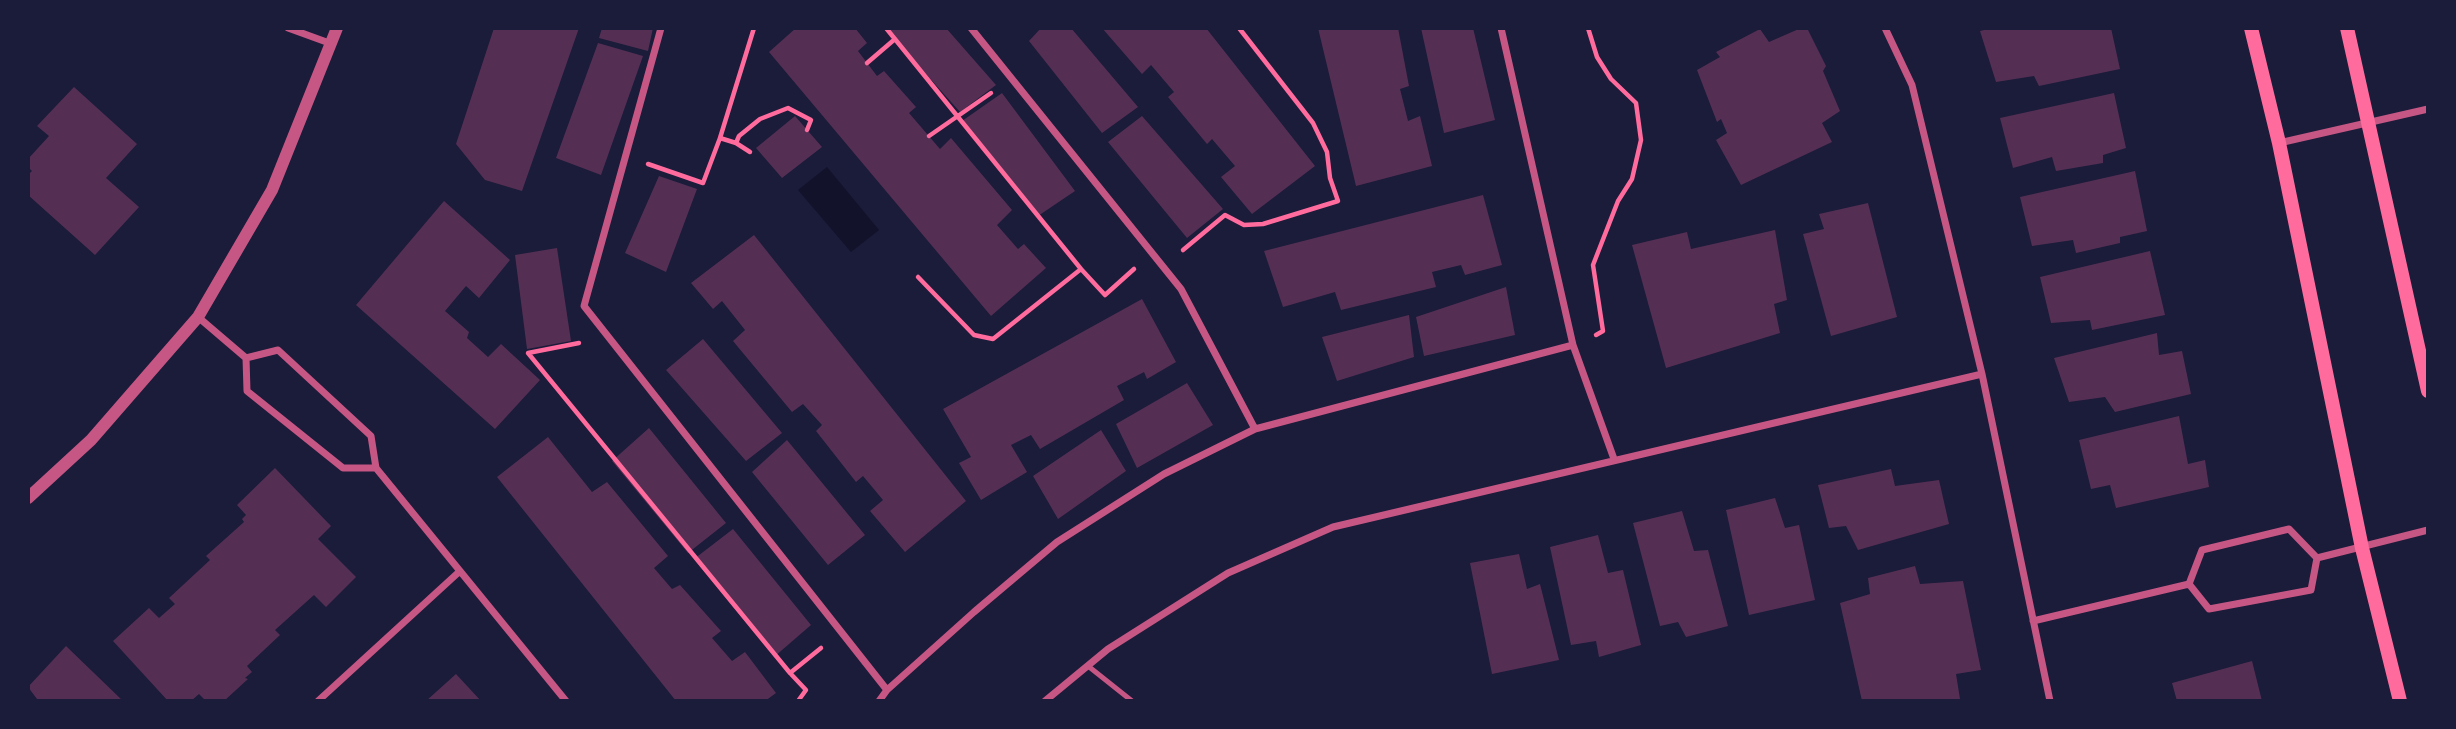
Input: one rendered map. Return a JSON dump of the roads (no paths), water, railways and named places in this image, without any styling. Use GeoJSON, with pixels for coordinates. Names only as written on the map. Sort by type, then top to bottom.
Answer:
{"type":"FeatureCollection","features":[{"type":"Feature","properties":{"kind":"main road"},"geometry":{"type":"LineString","coordinates":[[2251,28],[2279,143],[2361,548],[2400,701]]}},
{"type":"Feature","properties":{"kind":"main road"},"geometry":{"type":"LineString","coordinates":[[2347,28],[2428,391]]}},
{"type":"Feature","properties":{"kind":"street"},"geometry":{"type":"LineString","coordinates":[[288,28],[332,44]]}},
{"type":"Feature","properties":{"kind":"street"},"geometry":{"type":"LineString","coordinates":[[28,498],[91,440],[198,317],[272,190],[337,28]]}},
{"type":"Feature","properties":{"kind":"street"},"geometry":{"type":"LineString","coordinates":[[661,28],[584,306],[887,690]]}},
{"type":"Feature","properties":{"kind":"street"},"geometry":{"type":"LineString","coordinates":[[971,28],[1181,289],[1255,429]]}},
{"type":"Feature","properties":{"kind":"street"},"geometry":{"type":"LineString","coordinates":[[1501,28],[1573,345],[1614,459]]}},
{"type":"Feature","properties":{"kind":"street"},"geometry":{"type":"LineString","coordinates":[[1885,28],[1912,85],[1982,374],[2050,701]]}},
{"type":"Feature","properties":{"kind":"street"},"geometry":{"type":"LineString","coordinates":[[2279,143],[2369,120],[2428,109]]}},
{"type":"Feature","properties":{"kind":"street"},"geometry":{"type":"LineString","coordinates":[[198,317],[246,358],[247,391],[343,468],[376,468]]}},
{"type":"Feature","properties":{"kind":"street"},"geometry":{"type":"LineString","coordinates":[[879,701],[887,690],[1057,542],[1164,474],[1255,429],[1573,345]]}},
{"type":"Feature","properties":{"kind":"street"},"geometry":{"type":"LineString","coordinates":[[246,358],[278,351],[372,436],[376,468],[566,701]]}},
{"type":"Feature","properties":{"kind":"street"},"geometry":{"type":"LineString","coordinates":[[1045,701],[1108,649],[1228,573],[1332,527],[1982,374]]}},
{"type":"Feature","properties":{"kind":"street"},"geometry":{"type":"LineString","coordinates":[[2189,584],[2202,550],[2289,529],[2317,558]]}},
{"type":"Feature","properties":{"kind":"street"},"geometry":{"type":"LineString","coordinates":[[2317,558],[2428,530]]}},
{"type":"Feature","properties":{"kind":"street"},"geometry":{"type":"LineString","coordinates":[[2189,584],[2208,609],[2311,590],[2317,558]]}},
{"type":"Feature","properties":{"kind":"street"},"geometry":{"type":"LineString","coordinates":[[318,701],[460,571]]}},
{"type":"Feature","properties":{"kind":"street"},"geometry":{"type":"LineString","coordinates":[[2033,621],[2189,584]]}},
{"type":"Feature","properties":{"kind":"lane"},"geometry":{"type":"LineString","coordinates":[[1088,666],[1132,701]]}}]}
